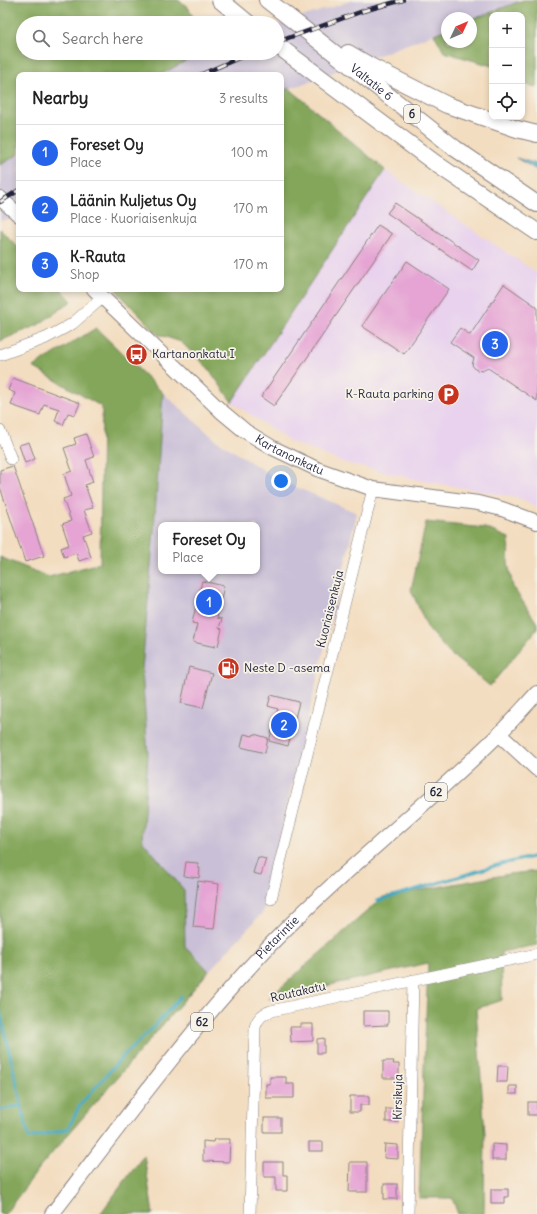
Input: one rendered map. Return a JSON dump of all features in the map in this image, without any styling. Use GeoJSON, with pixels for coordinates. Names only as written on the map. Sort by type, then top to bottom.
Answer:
{"type":"FeatureCollection","features":[{"type":"Feature","properties":{"kind":"highway"},"geometry":{"type":"LineString","coordinates":[[220,0],[239,16]]}},
{"type":"Feature","properties":{"kind":"highway","name":"Valtatie 6"},"geometry":{"type":"LineString","coordinates":[[268,0],[456,149],[537,204]]}},
{"type":"Feature","properties":{"kind":"highway"},"geometry":{"type":"LineString","coordinates":[[290,18],[372,67],[447,105],[517,129],[537,134]]}},
{"type":"Feature","properties":{"kind":"highway","name":"6"},"geometry":{"type":"LineString","coordinates":[[284,50],[435,163],[537,232]]}},
{"type":"Feature","properties":{"kind":"main road"},"geometry":{"type":"LineString","coordinates":[[0,198],[16,212]]}},
{"type":"Feature","properties":{"kind":"main road","name":"Kartanonkatu"},"geometry":{"type":"LineString","coordinates":[[98,293],[221,411],[245,431],[273,448],[317,469],[373,489],[478,503],[502,509],[537,522]]}},
{"type":"Feature","properties":{"kind":"main road","name":"Pietarintie"},"geometry":{"type":"LineString","coordinates":[[52,1214],[196,1029],[235,983],[272,943],[499,734],[537,692]]}},
{"type":"Feature","properties":{"kind":"main road"},"geometry":{"type":"LineString","coordinates":[[499,734],[537,769]]}},
{"type":"Feature","properties":{"kind":"street"},"geometry":{"type":"LineString","coordinates":[[0,355],[46,338],[72,324],[98,293]]}},
{"type":"Feature","properties":{"kind":"street"},"geometry":{"type":"LineString","coordinates":[[0,431],[11,459]]}},
{"type":"Feature","properties":{"kind":"street","name":"Kuoriaisenkuja"},"geometry":{"type":"LineString","coordinates":[[271,899],[373,489]]}},
{"type":"Feature","properties":{"kind":"street","name":"Routakatu"},"geometry":{"type":"LineString","coordinates":[[250,1214],[255,1027],[262,1014],[537,954]]}},
{"type":"Feature","properties":{"kind":"street","name":"Kirsikuja"},"geometry":{"type":"LineString","coordinates":[[408,1214],[414,980]]}},
{"type":"Feature","properties":{"kind":"shaded area"},"geometry":{"type":"Polygon","coordinates":[[[354,0],[523,0],[477,18],[477,12],[441,12],[441,31],[284,91],[284,72],[165,72],[187,60],[284,60],[284,23],[354,0]]]}},
{"type":"Feature","properties":{"kind":"shaded area"},"geometry":{"type":"Polygon","coordinates":[[[16,156],[16,218],[0,221],[0,165],[16,156]]]}},
{"type":"Feature","properties":{"kind":"shaded area"},"geometry":{"type":"Polygon","coordinates":[[[385,170],[537,273],[537,507],[522,499],[423,481],[345,463],[289,441],[232,402],[385,170]]]}},
{"type":"Feature","properties":{"kind":"shaded area"},"geometry":{"type":"Polygon","coordinates":[[[163,393],[216,440],[277,479],[357,513],[298,758],[263,912],[209,971],[185,946],[184,890],[142,841],[148,755],[142,670],[154,530],[163,393]]]}},
{"type":"Feature","properties":{"kind":"green space"},"geometry":{"type":"Polygon","coordinates":[[[0,0],[178,0],[188,7],[192,16],[16,16],[16,60],[187,60],[165,72],[16,72],[16,156],[0,165],[0,0]]]}},
{"type":"Feature","properties":{"kind":"green space"},"geometry":{"type":"Polygon","coordinates":[[[523,0],[537,0],[537,87],[527,85],[525,81],[525,12],[492,12],[523,0]]]}},
{"type":"Feature","properties":{"kind":"green space"},"geometry":{"type":"Polygon","coordinates":[[[489,13],[489,65],[444,52],[442,48],[477,48],[477,18],[489,13]]]}},
{"type":"Feature","properties":{"kind":"green space"},"geometry":{"type":"Polygon","coordinates":[[[441,31],[441,47],[434,34],[441,31]]]}},
{"type":"Feature","properties":{"kind":"green space"},"geometry":{"type":"Polygon","coordinates":[[[289,88],[385,170],[232,402],[208,368],[181,342],[157,334],[118,292],[284,292],[284,90],[289,88]]]}},
{"type":"Feature","properties":{"kind":"green space"},"geometry":{"type":"Polygon","coordinates":[[[0,229],[16,245],[16,292],[64,292],[72,301],[38,325],[0,341],[0,229]]]}},
{"type":"Feature","properties":{"kind":"green space"},"geometry":{"type":"Polygon","coordinates":[[[96,328],[163,393],[154,530],[142,670],[148,755],[142,840],[184,890],[185,946],[209,971],[41,1166],[5,1214],[0,1214],[0,557],[49,577],[100,563],[102,407],[33,367],[96,328]]]}},
{"type":"Feature","properties":{"kind":"green space"},"geometry":{"type":"Polygon","coordinates":[[[426,522],[485,528],[509,538],[508,563],[513,587],[537,623],[537,629],[490,686],[449,653],[428,629],[411,590],[426,522]]]}},
{"type":"Feature","properties":{"kind":"green space"},"geometry":{"type":"Polygon","coordinates":[[[537,871],[537,945],[501,952],[502,1000],[476,1009],[485,1134],[484,1214],[458,1214],[452,1198],[419,1198],[428,963],[268,999],[383,897],[509,874],[537,871]]]}},
{"type":"Feature","properties":{"kind":"green space"},"geometry":{"type":"Polygon","coordinates":[[[144,1155],[153,1214],[100,1214],[144,1155]]]}},
{"type":"Feature","properties":{"kind":"water"},"geometry":{"type":"Polygon","coordinates":[[[516,158],[537,164],[537,170],[516,158]]]}},
{"type":"Feature","properties":{"kind":"building"},"geometry":{"type":"Polygon","coordinates":[[[395,203],[479,260],[472,271],[387,213],[395,203]]]}},
{"type":"Feature","properties":{"kind":"building"},"geometry":{"type":"Polygon","coordinates":[[[378,225],[392,234],[274,406],[261,397],[378,225]]]}},
{"type":"Feature","properties":{"kind":"building"},"geometry":{"type":"Polygon","coordinates":[[[407,261],[449,289],[404,354],[362,326],[407,261]]]}},
{"type":"Feature","properties":{"kind":"building"},"geometry":{"type":"Polygon","coordinates":[[[504,284],[537,307],[537,401],[488,368],[482,371],[476,370],[472,365],[474,358],[450,342],[460,328],[470,335],[504,284]]]}},
{"type":"Feature","properties":{"kind":"building"},"geometry":{"type":"Polygon","coordinates":[[[13,378],[80,403],[75,415],[68,413],[63,425],[55,421],[59,409],[44,404],[40,415],[11,405],[15,393],[8,390],[13,378]]]}},
{"type":"Feature","properties":{"kind":"building"},"geometry":{"type":"Polygon","coordinates":[[[86,434],[94,457],[86,460],[93,482],[85,485],[93,508],[84,510],[92,532],[83,535],[91,557],[79,561],[76,553],[64,557],[61,548],[69,545],[62,524],[71,521],[63,499],[71,496],[64,474],[72,471],[64,448],[76,444],[74,438],[86,434]]]}},
{"type":"Feature","properties":{"kind":"building"},"geometry":{"type":"Polygon","coordinates":[[[29,442],[35,459],[25,463],[19,445],[29,442]]]}},
{"type":"Feature","properties":{"kind":"building"},"geometry":{"type":"Polygon","coordinates":[[[13,466],[44,556],[25,562],[0,487],[0,470],[13,466]]]}},
{"type":"Feature","properties":{"kind":"building"},"geometry":{"type":"Polygon","coordinates":[[[202,581],[224,586],[217,618],[222,619],[219,628],[222,629],[218,646],[215,645],[215,647],[193,642],[197,624],[192,623],[202,581]]]}},
{"type":"Feature","properties":{"kind":"building"},"geometry":{"type":"Polygon","coordinates":[[[189,667],[212,673],[203,708],[181,703],[189,667]]]}},
{"type":"Feature","properties":{"kind":"building"},"geometry":{"type":"Polygon","coordinates":[[[271,695],[299,702],[288,746],[269,741],[278,709],[268,706],[271,695]]]}},
{"type":"Feature","properties":{"kind":"building"},"geometry":{"type":"Polygon","coordinates":[[[244,734],[253,736],[254,734],[268,738],[265,753],[241,747],[244,734]]]}},
{"type":"Feature","properties":{"kind":"building"},"geometry":{"type":"Polygon","coordinates":[[[258,857],[266,859],[261,875],[253,873],[258,857]]]}},
{"type":"Feature","properties":{"kind":"building"},"geometry":{"type":"Polygon","coordinates":[[[186,862],[198,863],[198,868],[200,868],[199,878],[184,876],[186,862]]]}},
{"type":"Feature","properties":{"kind":"building"},"geometry":{"type":"Polygon","coordinates":[[[198,881],[219,884],[214,929],[193,927],[198,881]]]}},
{"type":"Feature","properties":{"kind":"building"},"geometry":{"type":"Polygon","coordinates":[[[363,1011],[388,1011],[388,1025],[363,1026],[363,1011]]]}},
{"type":"Feature","properties":{"kind":"building"},"geometry":{"type":"Polygon","coordinates":[[[300,1024],[313,1024],[313,1041],[291,1042],[290,1027],[300,1027],[300,1024]]]}},
{"type":"Feature","properties":{"kind":"building"},"geometry":{"type":"Polygon","coordinates":[[[324,1038],[324,1053],[317,1053],[317,1039],[324,1038]]]}},
{"type":"Feature","properties":{"kind":"building"},"geometry":{"type":"Polygon","coordinates":[[[383,1061],[394,1061],[393,1064],[399,1064],[399,1078],[383,1078],[383,1061]]]}},
{"type":"Feature","properties":{"kind":"building"},"geometry":{"type":"Polygon","coordinates":[[[498,1066],[508,1066],[507,1082],[497,1082],[498,1066]]]}},
{"type":"Feature","properties":{"kind":"building"},"geometry":{"type":"Polygon","coordinates":[[[270,1077],[286,1077],[286,1084],[294,1084],[294,1098],[266,1098],[266,1084],[270,1084],[270,1077]]]}},
{"type":"Feature","properties":{"kind":"building"},"geometry":{"type":"Polygon","coordinates":[[[509,1086],[517,1086],[517,1094],[509,1094],[509,1086]]]}},
{"type":"Feature","properties":{"kind":"building"},"geometry":{"type":"Polygon","coordinates":[[[350,1096],[369,1096],[369,1105],[360,1105],[360,1112],[350,1112],[350,1096]]]}},
{"type":"Feature","properties":{"kind":"building"},"geometry":{"type":"Polygon","coordinates":[[[528,1102],[537,1102],[537,1115],[528,1115],[528,1102]]]}},
{"type":"Feature","properties":{"kind":"building"},"geometry":{"type":"Polygon","coordinates":[[[386,1109],[398,1109],[398,1122],[386,1122],[386,1109]]]}},
{"type":"Feature","properties":{"kind":"building"},"geometry":{"type":"Polygon","coordinates":[[[264,1118],[281,1118],[281,1132],[264,1132],[264,1118]]]}},
{"type":"Feature","properties":{"kind":"building"},"geometry":{"type":"Polygon","coordinates":[[[214,1139],[230,1139],[229,1162],[203,1161],[203,1141],[213,1142],[214,1139]]]}},
{"type":"Feature","properties":{"kind":"building"},"geometry":{"type":"Polygon","coordinates":[[[309,1142],[323,1142],[323,1151],[309,1151],[309,1142]]]}},
{"type":"Feature","properties":{"kind":"building"},"geometry":{"type":"Polygon","coordinates":[[[385,1144],[398,1145],[398,1159],[384,1158],[385,1144]]]}},
{"type":"Feature","properties":{"kind":"building"},"geometry":{"type":"Polygon","coordinates":[[[492,1144],[506,1145],[506,1160],[492,1160],[492,1144]]]}},
{"type":"Feature","properties":{"kind":"building"},"geometry":{"type":"Polygon","coordinates":[[[264,1162],[283,1162],[283,1175],[287,1175],[287,1191],[276,1191],[276,1177],[264,1177],[264,1162]]]}},
{"type":"Feature","properties":{"kind":"building"},"geometry":{"type":"Polygon","coordinates":[[[350,1162],[367,1162],[367,1192],[349,1192],[350,1162]]]}},
{"type":"Feature","properties":{"kind":"building"},"geometry":{"type":"Polygon","coordinates":[[[384,1184],[397,1184],[397,1199],[384,1199],[384,1184]]]}},
{"type":"Feature","properties":{"kind":"building"},"geometry":{"type":"Polygon","coordinates":[[[491,1189],[508,1189],[508,1197],[504,1197],[504,1203],[491,1203],[491,1189]]]}},
{"type":"Feature","properties":{"kind":"waterway"},"geometry":{"type":"LineString","coordinates":[[377,901],[501,864],[537,856]]}},
{"type":"Feature","properties":{"kind":"waterway"},"geometry":{"type":"LineString","coordinates":[[0,1011],[29,1138],[68,1129],[80,1105],[124,1055],[153,1028],[181,996]]}},
{"type":"Feature","properties":{"kind":"waterway"},"geometry":{"type":"LineString","coordinates":[[0,1110],[22,1105]]}},
{"type":"Feature","properties":{"kind":"railway"},"geometry":{"type":"LineString","coordinates":[[284,39],[363,11],[403,0]]}},
{"type":"Feature","properties":{"kind":"railway"},"geometry":{"type":"LineString","coordinates":[[207,72],[234,60]]}},
{"type":"Feature","properties":{"kind":"railway"},"geometry":{"type":"LineString","coordinates":[[0,202],[16,192]]}},
{"type":"Feature","properties":{"kind":"place","name":"K-Rauta"},"geometry":{"type":"Point","coordinates":[495,344]}},
{"type":"Feature","properties":{"kind":"place","name":"Kartanonkatu I"},"geometry":{"type":"Point","coordinates":[137,354]}},
{"type":"Feature","properties":{"kind":"place","name":"K-Rauta parking"},"geometry":{"type":"Point","coordinates":[449,394]}},
{"type":"Feature","properties":{"kind":"place","name":"Foreset Oy"},"geometry":{"type":"Point","coordinates":[209,602]}},
{"type":"Feature","properties":{"kind":"place","name":"Neste D -asema"},"geometry":{"type":"Point","coordinates":[228,668]}},
{"type":"Feature","properties":{"kind":"place","name":"Läänin Kuljetus Oy"},"geometry":{"type":"Point","coordinates":[284,725]}}]}
